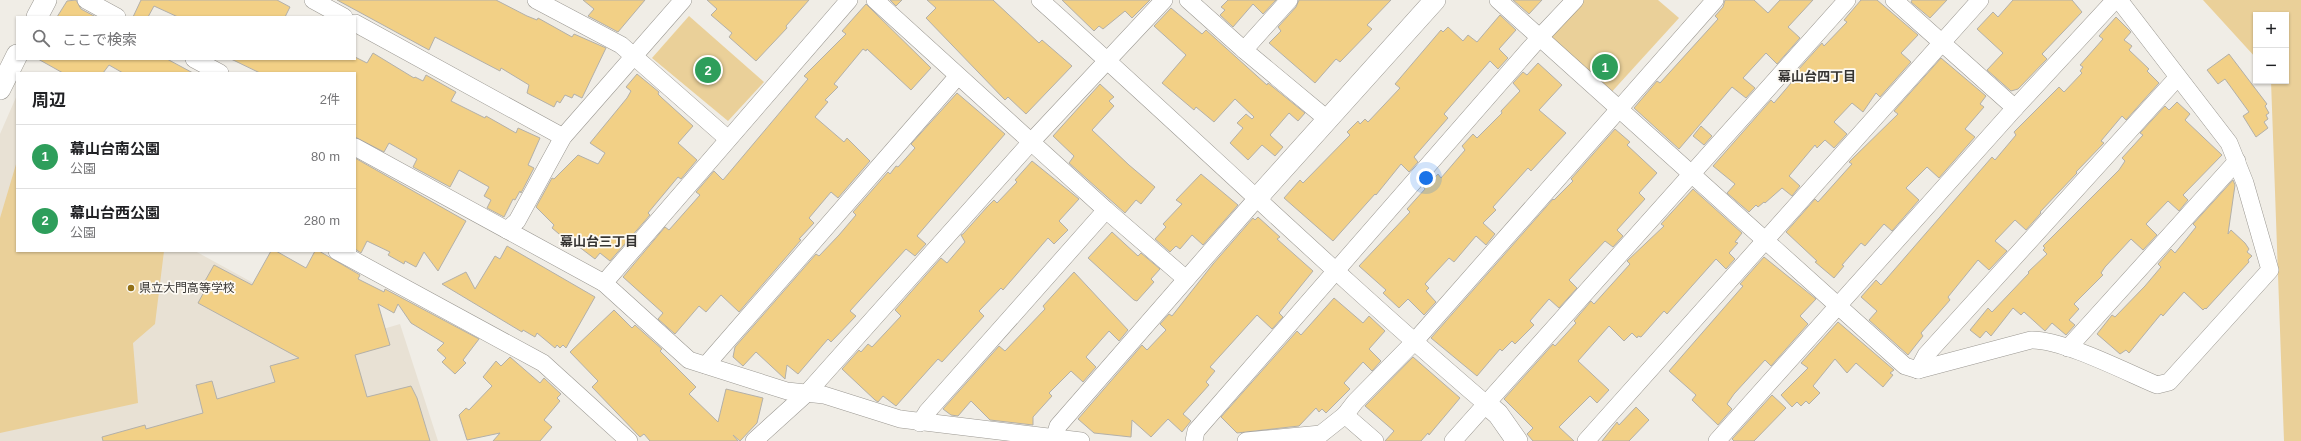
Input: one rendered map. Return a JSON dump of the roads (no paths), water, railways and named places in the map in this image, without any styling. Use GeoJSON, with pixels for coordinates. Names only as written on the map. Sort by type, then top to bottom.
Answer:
{"type":"FeatureCollection","features":[{"type":"Feature","properties":{"kind":"street"},"geometry":{"type":"LineString","coordinates":[[38,16],[46,0]]}},
{"type":"Feature","properties":{"kind":"street"},"geometry":{"type":"LineString","coordinates":[[86,0],[115,16]]}},
{"type":"Feature","properties":{"kind":"street"},"geometry":{"type":"LineString","coordinates":[[313,0],[342,16]]}},
{"type":"Feature","properties":{"kind":"street"},"geometry":{"type":"LineString","coordinates":[[507,230],[517,221],[563,136],[683,0]]}},
{"type":"Feature","properties":{"kind":"street"},"geometry":{"type":"LineString","coordinates":[[604,283],[849,0]]}},
{"type":"Feature","properties":{"kind":"street"},"geometry":{"type":"LineString","coordinates":[[875,0],[957,77],[1186,279]]}},
{"type":"Feature","properties":{"kind":"street"},"geometry":{"type":"LineString","coordinates":[[1040,0],[1258,197],[1334,271],[1498,414],[1517,441]]}},
{"type":"Feature","properties":{"kind":"street"},"geometry":{"type":"LineString","coordinates":[[754,441],[807,394],[1031,142],[1164,0]]}},
{"type":"Feature","properties":{"kind":"street"},"geometry":{"type":"LineString","coordinates":[[1188,0],[1244,50],[1327,119]]}},
{"type":"Feature","properties":{"kind":"street"},"geometry":{"type":"LineString","coordinates":[[1244,50],[1289,0]]}},
{"type":"Feature","properties":{"kind":"street"},"geometry":{"type":"LineString","coordinates":[[1054,439],[1058,426],[1327,119],[1435,0]]}},
{"type":"Feature","properties":{"kind":"street"},"geometry":{"type":"LineString","coordinates":[[1498,0],[1765,241],[1839,305],[1905,366],[1918,370],[2030,340],[2041,340],[2068,348],[2157,385],[2170,382],[2270,270],[2237,161],[2229,143],[2177,78],[2119,0]]}},
{"type":"Feature","properties":{"kind":"street"},"geometry":{"type":"LineString","coordinates":[[1194,441],[1196,431],[1334,271],[1540,37],[1575,0]]}},
{"type":"Feature","properties":{"kind":"street"},"geometry":{"type":"LineString","coordinates":[[1246,441],[1321,434],[1345,415],[1355,402],[1414,342],[1618,108],[1715,0]]}},
{"type":"Feature","properties":{"kind":"street"},"geometry":{"type":"LineString","coordinates":[[1453,441],[1485,403],[1692,175],[1847,0]]}},
{"type":"Feature","properties":{"kind":"street"},"geometry":{"type":"LineString","coordinates":[[1894,0],[2015,108]]}},
{"type":"Feature","properties":{"kind":"street"},"geometry":{"type":"LineString","coordinates":[[1586,441],[1980,0]]}},
{"type":"Feature","properties":{"kind":"street"},"geometry":{"type":"LineString","coordinates":[[1717,441],[2015,108],[2115,0]]}},
{"type":"Feature","properties":{"kind":"street"},"geometry":{"type":"LineString","coordinates":[[545,2],[621,45],[728,139]]}},
{"type":"Feature","properties":{"kind":"street"},"geometry":{"type":"LineString","coordinates":[[356,24],[563,136]]}},
{"type":"Feature","properties":{"kind":"street"},"geometry":{"type":"LineString","coordinates":[[196,60],[218,72]]}},
{"type":"Feature","properties":{"kind":"street"},"geometry":{"type":"LineString","coordinates":[[706,365],[957,77]]}},
{"type":"Feature","properties":{"kind":"street"},"geometry":{"type":"LineString","coordinates":[[1918,370],[1926,355],[2177,78]]}},
{"type":"Feature","properties":{"kind":"street"},"geometry":{"type":"LineString","coordinates":[[356,148],[604,283],[688,360],[787,391],[824,396],[900,419],[920,423],[1081,441]]}},
{"type":"Feature","properties":{"kind":"street"},"geometry":{"type":"LineString","coordinates":[[2068,348],[2237,161]]}},
{"type":"Feature","properties":{"kind":"street"},"geometry":{"type":"LineString","coordinates":[[920,423],[927,412],[1106,210]]}},
{"type":"Feature","properties":{"kind":"street"},"geometry":{"type":"LineString","coordinates":[[339,252],[543,363],[629,441]]}},
{"type":"Feature","properties":{"kind":"street"},"geometry":{"type":"LineString","coordinates":[[1345,415],[1375,441]]}},
{"type":"Feature","properties":{"kind":"place","name":"幕山台南公園"},"geometry":{"type":"Point","coordinates":[1605,67]}},
{"type":"Feature","properties":{"kind":"place","name":"幕山台西公園"},"geometry":{"type":"Point","coordinates":[708,70]}},
{"type":"Feature","properties":{"kind":"place","name":"県立大門高等学校"},"geometry":{"type":"Point","coordinates":[131,288]}},
{"type":"Feature","properties":{"kind":"district","name":"幕山台四丁目"},"geometry":{"type":"Point","coordinates":[1817,76]}},
{"type":"Feature","properties":{"kind":"district","name":"幕山台三丁目"},"geometry":{"type":"Point","coordinates":[599,241]}}]}
